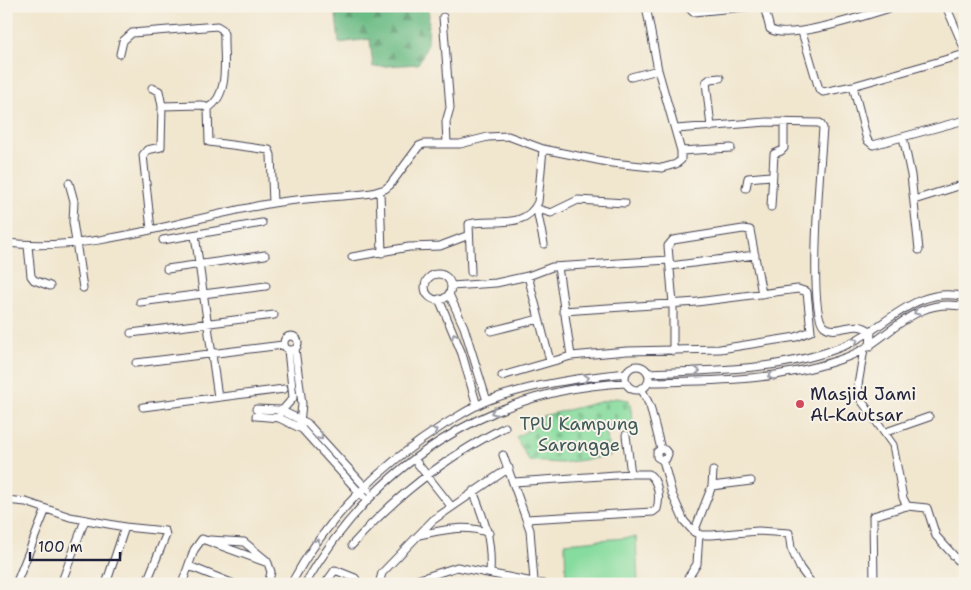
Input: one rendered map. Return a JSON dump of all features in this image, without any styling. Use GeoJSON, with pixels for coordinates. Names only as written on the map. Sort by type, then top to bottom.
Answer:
{"type":"FeatureCollection","features":[{"type":"Feature","properties":{"kind":"street"},"geometry":{"type":"LineString","coordinates":[[6,244],[28,246],[116,238],[273,203],[380,191],[390,184],[419,146],[424,144],[460,144],[508,136],[544,150],[612,163],[662,168],[670,167],[681,160],[681,151],[658,70],[646,6]]}},
{"type":"Feature","properties":{"kind":"street"},"geometry":{"type":"LineString","coordinates":[[688,6],[693,12],[755,6]]}},
{"type":"Feature","properties":{"kind":"street"},"geometry":{"type":"LineString","coordinates":[[764,6],[770,29],[774,32],[802,32],[896,6]]}},
{"type":"Feature","properties":{"kind":"street"},"geometry":{"type":"LineString","coordinates":[[946,6],[965,50]]}},
{"type":"Feature","properties":{"kind":"street"},"geometry":{"type":"LineString","coordinates":[[444,17],[450,108],[446,122],[447,143]]}},
{"type":"Feature","properties":{"kind":"street"},"geometry":{"type":"LineString","coordinates":[[120,54],[123,42],[132,33],[136,32],[217,26],[222,29],[224,34],[222,93],[215,104],[208,108],[200,106],[162,106]]}},
{"type":"Feature","properties":{"kind":"street"},"geometry":{"type":"LineString","coordinates":[[802,32],[819,89],[828,92],[965,54]]}},
{"type":"Feature","properties":{"kind":"street"},"geometry":{"type":"LineString","coordinates":[[631,77],[658,70]]}},
{"type":"Feature","properties":{"kind":"street"},"geometry":{"type":"LineString","coordinates":[[711,127],[706,82],[710,79],[720,78]]}},
{"type":"Feature","properties":{"kind":"street"},"geometry":{"type":"LineString","coordinates":[[853,86],[869,143],[873,145],[965,120]]}},
{"type":"Feature","properties":{"kind":"street"},"geometry":{"type":"LineString","coordinates":[[151,230],[143,155],[147,150],[162,147],[160,91],[152,88]]}},
{"type":"Feature","properties":{"kind":"street"},"geometry":{"type":"LineString","coordinates":[[208,108],[209,142],[269,150],[271,154],[273,203]]}},
{"type":"Feature","properties":{"kind":"street"},"geometry":{"type":"LineString","coordinates":[[676,129],[784,122],[820,123],[823,128],[816,264],[819,317],[824,326],[834,330],[857,326],[871,332]]}},
{"type":"Feature","properties":{"kind":"street"},"geometry":{"type":"LineString","coordinates":[[771,207],[771,176],[774,154],[781,152],[784,148],[784,122]]}},
{"type":"Feature","properties":{"kind":"street"},"geometry":{"type":"LineString","coordinates":[[903,137],[914,200],[914,216],[919,250]]}},
{"type":"Feature","properties":{"kind":"street"},"geometry":{"type":"LineString","coordinates":[[681,151],[731,148]]}},
{"type":"Feature","properties":{"kind":"street"},"geometry":{"type":"LineString","coordinates":[[544,150],[536,209],[544,244]]}},
{"type":"Feature","properties":{"kind":"street"},"geometry":{"type":"LineString","coordinates":[[746,188],[748,178],[771,176]]}},
{"type":"Feature","properties":{"kind":"street"},"geometry":{"type":"LineString","coordinates":[[69,183],[74,201],[72,215],[83,288]]}},
{"type":"Feature","properties":{"kind":"street"},"geometry":{"type":"LineString","coordinates":[[914,200],[965,184]]}},
{"type":"Feature","properties":{"kind":"street"},"geometry":{"type":"LineString","coordinates":[[380,191],[382,253]]}},
{"type":"Feature","properties":{"kind":"street"},"geometry":{"type":"LineString","coordinates":[[471,272],[468,226],[470,223],[509,222],[536,209],[551,213],[557,212],[578,200],[625,203]]}},
{"type":"Feature","properties":{"kind":"street"},"geometry":{"type":"LineString","coordinates":[[163,240],[262,223]]}},
{"type":"Feature","properties":{"kind":"street"},"geometry":{"type":"LineString","coordinates":[[674,351],[673,304],[668,246],[673,240],[743,229],[750,230],[762,294]]}},
{"type":"Feature","properties":{"kind":"street"},"geometry":{"type":"LineString","coordinates":[[194,235],[218,397]]}},
{"type":"Feature","properties":{"kind":"street"},"geometry":{"type":"LineString","coordinates":[[352,257],[409,247],[440,246],[469,235]]}},
{"type":"Feature","properties":{"kind":"street"},"geometry":{"type":"LineString","coordinates":[[28,246],[31,276],[34,280],[50,286]]}},
{"type":"Feature","properties":{"kind":"street"},"geometry":{"type":"LineString","coordinates":[[167,269],[265,255]]}},
{"type":"Feature","properties":{"kind":"street"},"geometry":{"type":"LineString","coordinates":[[486,401],[471,351],[450,290],[445,276],[438,274],[430,277],[426,283],[426,291],[431,298],[439,299],[450,290],[496,283],[558,267],[670,263],[755,255]]}},
{"type":"Feature","properties":{"kind":"street"},"geometry":{"type":"LineString","coordinates":[[558,267],[571,356]]}},
{"type":"Feature","properties":{"kind":"street"},"geometry":{"type":"LineString","coordinates":[[528,276],[550,361]]}},
{"type":"Feature","properties":{"kind":"street"},"geometry":{"type":"LineString","coordinates":[[140,302],[266,286]]}},
{"type":"Feature","properties":{"kind":"street"},"geometry":{"type":"LineString","coordinates":[[502,376],[571,356],[627,351],[720,349],[796,337],[811,331],[807,292],[798,289],[673,304],[563,311]]}},
{"type":"Feature","properties":{"kind":"street"},"geometry":{"type":"LineString","coordinates":[[291,584],[304,559],[329,525],[362,490],[428,435],[486,401],[551,382],[626,373],[636,366],[648,372],[725,370],[776,364],[845,346],[871,332],[906,306],[919,300],[950,294],[965,296]]}},
{"type":"Feature","properties":{"kind":"street"},"geometry":{"type":"LineString","coordinates":[[439,299],[462,354],[477,406]]}},
{"type":"Feature","properties":{"kind":"street"},"geometry":{"type":"LineString","coordinates":[[305,584],[340,532],[373,495],[414,459],[437,442],[489,414],[552,392],[626,383],[634,389],[641,388],[648,382],[723,381],[780,375],[824,364],[867,348],[911,314],[938,306],[965,307]]}},
{"type":"Feature","properties":{"kind":"street"},"geometry":{"type":"LineString","coordinates":[[131,333],[274,315]]}},
{"type":"Feature","properties":{"kind":"street"},"geometry":{"type":"LineString","coordinates":[[491,331],[539,319]]}},
{"type":"Feature","properties":{"kind":"street"},"geometry":{"type":"LineString","coordinates":[[871,332],[858,386],[861,400],[886,432],[896,457],[903,498],[907,506]]}},
{"type":"Feature","properties":{"kind":"street"},"geometry":{"type":"LineString","coordinates":[[136,364],[212,354],[289,348]]}},
{"type":"Feature","properties":{"kind":"street"},"geometry":{"type":"LineString","coordinates":[[280,414],[293,398],[289,348]]}},
{"type":"Feature","properties":{"kind":"street"},"geometry":{"type":"LineString","coordinates":[[289,348],[300,423]]}},
{"type":"Feature","properties":{"kind":"street"},"geometry":{"type":"LineString","coordinates":[[462,354],[471,351]]}},
{"type":"Feature","properties":{"kind":"street"},"geometry":{"type":"LineString","coordinates":[[648,372],[648,382]]}},
{"type":"Feature","properties":{"kind":"street"},"geometry":{"type":"LineString","coordinates":[[626,373],[626,383]]}},
{"type":"Feature","properties":{"kind":"street"},"geometry":{"type":"LineString","coordinates":[[641,388],[650,406],[661,449],[665,450],[668,454],[664,460],[672,494],[684,521],[696,533],[712,535],[758,531],[789,533],[791,548],[800,568],[812,584]]}},
{"type":"Feature","properties":{"kind":"street"},"geometry":{"type":"LineString","coordinates":[[143,407],[284,389]]}},
{"type":"Feature","properties":{"kind":"street"},"geometry":{"type":"LineString","coordinates":[[508,394],[512,405]]}},
{"type":"Feature","properties":{"kind":"street"},"geometry":{"type":"LineString","coordinates":[[256,412],[280,414],[300,423],[362,490],[367,501]]}},
{"type":"Feature","properties":{"kind":"street"},"geometry":{"type":"LineString","coordinates":[[886,432],[930,417]]}},
{"type":"Feature","properties":{"kind":"street"},"geometry":{"type":"LineString","coordinates":[[352,545],[426,474],[459,452],[505,427]]}},
{"type":"Feature","properties":{"kind":"street"},"geometry":{"type":"LineString","coordinates":[[626,435],[631,474]]}},
{"type":"Feature","properties":{"kind":"street"},"geometry":{"type":"LineString","coordinates":[[503,455],[530,530],[534,581]]}},
{"type":"Feature","properties":{"kind":"street"},"geometry":{"type":"LineString","coordinates":[[414,459],[451,506]]}},
{"type":"Feature","properties":{"kind":"street"},"geometry":{"type":"LineString","coordinates":[[379,584],[382,573],[451,506],[509,468]]}},
{"type":"Feature","properties":{"kind":"street"},"geometry":{"type":"LineString","coordinates":[[684,584],[697,564],[696,533],[712,486],[713,471]]}},
{"type":"Feature","properties":{"kind":"street"},"geometry":{"type":"LineString","coordinates":[[514,482],[631,474],[648,474],[654,478],[658,496],[657,509],[642,513],[526,519]]}},
{"type":"Feature","properties":{"kind":"street"},"geometry":{"type":"LineString","coordinates":[[712,486],[751,481]]}},
{"type":"Feature","properties":{"kind":"street"},"geometry":{"type":"LineString","coordinates":[[362,490],[373,495]]}},
{"type":"Feature","properties":{"kind":"street"},"geometry":{"type":"LineString","coordinates":[[473,491],[488,533],[492,551],[490,574]]}},
{"type":"Feature","properties":{"kind":"street"},"geometry":{"type":"LineString","coordinates":[[6,500],[26,502],[85,520],[124,527],[164,531],[166,535],[146,584]]}},
{"type":"Feature","properties":{"kind":"street"},"geometry":{"type":"LineString","coordinates":[[874,584],[873,516],[907,506],[927,508],[936,536],[965,568]]}},
{"type":"Feature","properties":{"kind":"street"},"geometry":{"type":"LineString","coordinates":[[16,584],[46,509]]}},
{"type":"Feature","properties":{"kind":"street"},"geometry":{"type":"LineString","coordinates":[[61,584],[85,520]]}},
{"type":"Feature","properties":{"kind":"street"},"geometry":{"type":"LineString","coordinates":[[106,584],[124,527]]}},
{"type":"Feature","properties":{"kind":"street"},"geometry":{"type":"LineString","coordinates":[[419,535],[454,527],[474,528],[488,533]]}},
{"type":"Feature","properties":{"kind":"street"},"geometry":{"type":"LineString","coordinates":[[182,584],[199,541],[223,539],[244,542],[268,563],[272,572],[268,584]]}},
{"type":"Feature","properties":{"kind":"street"},"geometry":{"type":"LineString","coordinates":[[207,540],[268,563]]}},
{"type":"Feature","properties":{"kind":"street"},"geometry":{"type":"LineString","coordinates":[[189,566],[234,584]]}},
{"type":"Feature","properties":{"kind":"street"},"geometry":{"type":"LineString","coordinates":[[404,584],[457,567],[543,584]]}},
{"type":"Feature","properties":{"kind":"street"},"geometry":{"type":"LineString","coordinates":[[325,584],[335,570],[355,578],[360,584]]}},
{"type":"Feature","properties":{"kind":"green space"},"geometry":{"type":"Polygon","coordinates":[[[335,6],[431,6],[429,8],[428,44],[418,64],[373,67],[370,39],[339,43],[335,6]]]}},
{"type":"Feature","properties":{"kind":"green space","name":"TPU Kampung Sarongge"},"geometry":{"type":"Polygon","coordinates":[[[616,398],[629,400],[633,421],[631,428],[606,429],[610,456],[562,463],[529,461],[516,437],[542,423],[543,416],[616,398]]]}},
{"type":"Feature","properties":{"kind":"green space"},"geometry":{"type":"Polygon","coordinates":[[[636,537],[638,584],[566,584],[565,543],[636,537]]]}},
{"type":"Feature","properties":{"kind":"place","name":"Masjid Jami Al-Kautsar"},"geometry":{"type":"Point","coordinates":[800,404]}}]}
